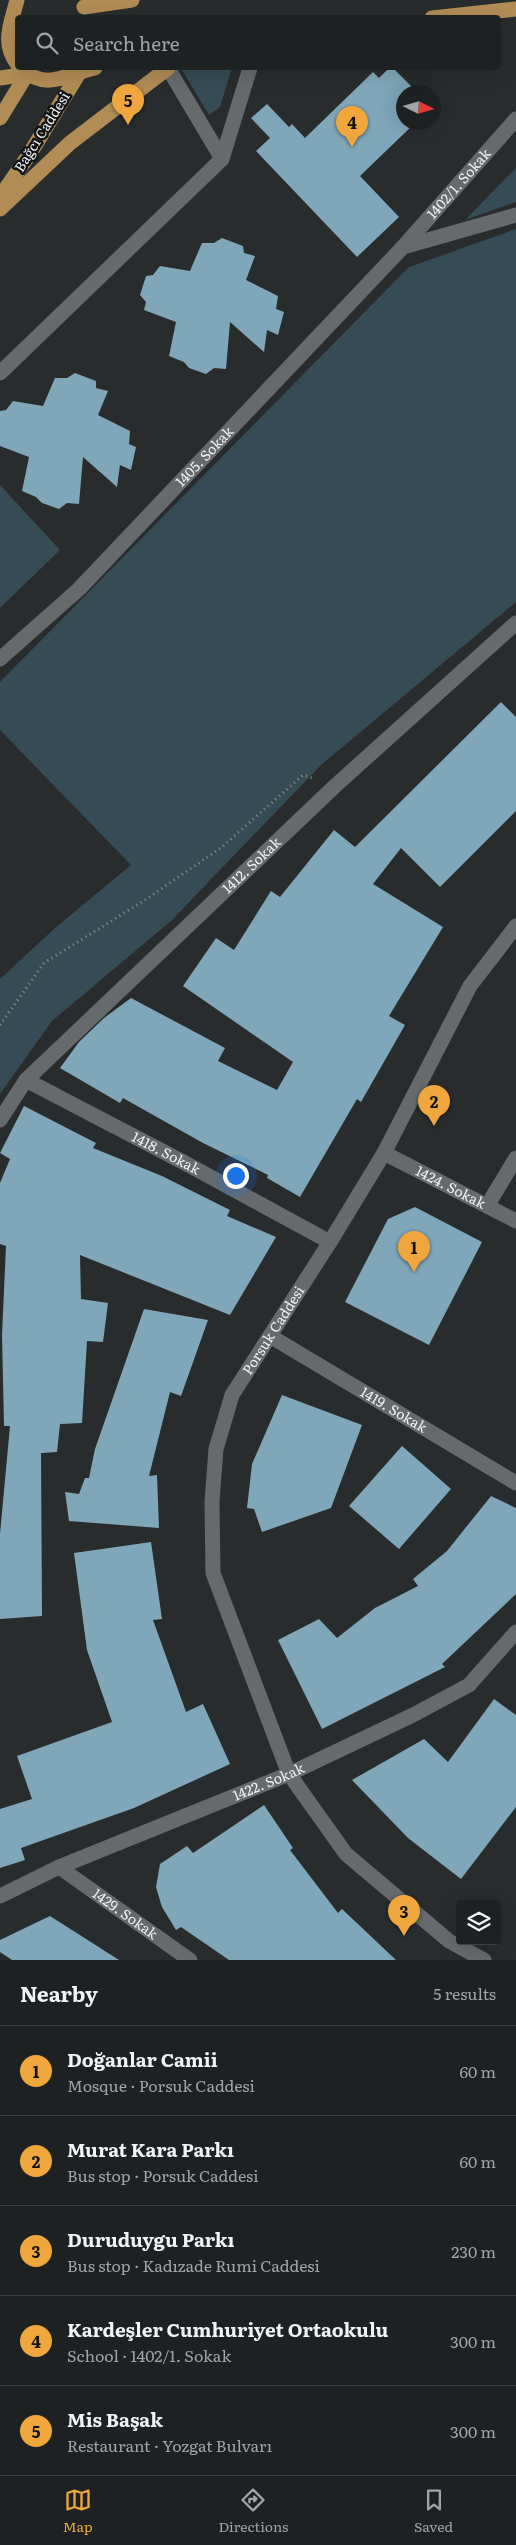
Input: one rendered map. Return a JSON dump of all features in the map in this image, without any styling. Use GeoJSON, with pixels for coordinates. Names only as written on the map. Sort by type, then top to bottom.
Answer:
{"type":"FeatureCollection","features":[{"type":"Feature","properties":{"kind":"main road"},"geometry":{"type":"LineString","coordinates":[[15,60],[10,52],[7,38],[10,9],[27,0]]}},
{"type":"Feature","properties":{"kind":"main road"},"geometry":{"type":"LineString","coordinates":[[83,6],[132,0]]}},
{"type":"Feature","properties":{"kind":"main road"},"geometry":{"type":"LineString","coordinates":[[460,15],[516,9]]}},
{"type":"Feature","properties":{"kind":"main road"},"geometry":{"type":"LineString","coordinates":[[0,78],[19,70]]}},
{"type":"Feature","properties":{"kind":"main road"},"geometry":{"type":"LineString","coordinates":[[0,118],[21,70]]}},
{"type":"Feature","properties":{"kind":"main road"},"geometry":{"type":"LineString","coordinates":[[23,70],[39,79],[53,81],[67,78],[79,70]]}},
{"type":"Feature","properties":{"kind":"main road","name":"Bağcı Caddesi"},"geometry":{"type":"LineString","coordinates":[[0,197],[30,155],[80,70]]}},
{"type":"Feature","properties":{"kind":"main road"},"geometry":{"type":"LineString","coordinates":[[0,209],[70,143],[165,70]]}},
{"type":"Feature","properties":{"kind":"street"},"geometry":{"type":"LineString","coordinates":[[169,70],[222,159]]}},
{"type":"Feature","properties":{"kind":"street"},"geometry":{"type":"LineString","coordinates":[[0,373],[222,159],[249,70]]}},
{"type":"Feature","properties":{"kind":"street","name":"1402/1. Sokak"},"geometry":{"type":"LineString","coordinates":[[403,247],[516,119]]}},
{"type":"Feature","properties":{"kind":"street"},"geometry":{"type":"LineString","coordinates":[[403,247],[516,215]]}},
{"type":"Feature","properties":{"kind":"street","name":"1405. Sokak"},"geometry":{"type":"LineString","coordinates":[[0,659],[80,589],[403,247]]}},
{"type":"Feature","properties":{"kind":"street","name":"1412. Sokak"},"geometry":{"type":"LineString","coordinates":[[0,1120],[26,1080],[334,786],[516,622]]}},
{"type":"Feature","properties":{"kind":"street","name":"Porsuk Caddesi"},"geometry":{"type":"LineString","coordinates":[[484,1960],[449,1941],[346,1854],[289,1774],[213,1573],[212,1500],[216,1449],[232,1395],[330,1242],[384,1153],[470,986],[516,926]]}},
{"type":"Feature","properties":{"kind":"street","name":"1418. Sokak"},"geometry":{"type":"LineString","coordinates":[[26,1080],[330,1242]]}},
{"type":"Feature","properties":{"kind":"street","name":"1424. Sokak"},"geometry":{"type":"LineString","coordinates":[[384,1153],[516,1222]]}},
{"type":"Feature","properties":{"kind":"street"},"geometry":{"type":"LineString","coordinates":[[487,1206],[516,1158]]}},
{"type":"Feature","properties":{"kind":"street","name":"1419. Sokak"},"geometry":{"type":"LineString","coordinates":[[270,1336],[516,1483]]}},
{"type":"Feature","properties":{"kind":"street","name":"1422. Sokak"},"geometry":{"type":"LineString","coordinates":[[0,1896],[59,1867],[289,1774],[413,1715],[469,1685],[516,1632]]}},
{"type":"Feature","properties":{"kind":"street","name":"1429. Sokak"},"geometry":{"type":"LineString","coordinates":[[59,1867],[190,1960]]}},
{"type":"Feature","properties":{"kind":"path"},"geometry":{"type":"LineString","coordinates":[[0,1025],[44,963],[145,900],[222,847],[303,775],[334,786]]}},
{"type":"Feature","properties":{"kind":"shaded area"},"geometry":{"type":"Polygon","coordinates":[[[182,70],[231,70],[220,107],[209,115],[182,70]]]}},
{"type":"Feature","properties":{"kind":"shaded area"},"geometry":{"type":"Polygon","coordinates":[[[516,168],[516,202],[465,220],[516,168]]]}},
{"type":"Feature","properties":{"kind":"shaded area"},"geometry":{"type":"Polygon","coordinates":[[[516,229],[516,602],[321,765],[171,921],[52,1021],[0,1094],[0,979],[55,928],[131,865],[0,730],[0,682],[409,267],[516,229]]]}},
{"type":"Feature","properties":{"kind":"shaded area"},"geometry":{"type":"Polygon","coordinates":[[[0,485],[60,550],[0,608],[0,485]]]}},
{"type":"Feature","properties":{"kind":"building"},"geometry":{"type":"Polygon","coordinates":[[[387,70],[395,70],[410,85],[396,85],[396,130],[408,130],[360,176],[399,217],[357,257],[256,151],[270,138],[251,118],[267,104],[289,127],[292,124],[305,138],[373,72],[379,78],[387,70]]]}},
{"type":"Feature","properties":{"kind":"building"},"geometry":{"type":"Polygon","coordinates":[[[222,238],[243,246],[244,253],[255,256],[246,280],[278,296],[276,309],[284,312],[278,335],[267,330],[264,352],[230,322],[226,369],[214,368],[206,374],[189,368],[184,362],[169,356],[176,322],[144,310],[146,302],[140,295],[146,276],[153,275],[160,266],[190,271],[202,243],[214,243],[222,238]]]}},
{"type":"Feature","properties":{"kind":"building"},"geometry":{"type":"Polygon","coordinates":[[[75,373],[96,381],[96,388],[108,391],[98,415],[130,431],[129,444],[136,447],[131,470],[120,465],[117,487],[83,457],[79,504],[67,503],[59,509],[42,503],[36,497],[22,491],[29,457],[0,446],[0,411],[6,410],[13,401],[43,406],[55,378],[67,378],[75,373]]]}},
{"type":"Feature","properties":{"kind":"building"},"geometry":{"type":"Polygon","coordinates":[[[501,702],[516,717],[516,811],[440,887],[401,848],[373,884],[443,927],[389,1016],[405,1025],[361,1102],[357,1099],[300,1197],[267,1178],[268,1175],[203,1143],[123,1098],[120,1103],[60,1068],[79,1042],[104,1018],[131,998],[225,1048],[218,1061],[277,1090],[293,1062],[183,986],[216,938],[234,950],[271,891],[280,897],[334,830],[355,847],[501,702]]]}},
{"type":"Feature","properties":{"kind":"building"},"geometry":{"type":"Polygon","coordinates":[[[24,1106],[96,1143],[93,1148],[162,1176],[230,1210],[227,1216],[276,1237],[230,1315],[80,1255],[81,1299],[108,1303],[103,1342],[87,1341],[82,1423],[60,1424],[57,1452],[41,1453],[42,1616],[0,1619],[0,1534],[10,1426],[4,1426],[2,1335],[6,1246],[0,1244],[0,1183],[10,1159],[0,1153],[24,1106]]]}},
{"type":"Feature","properties":{"kind":"building"},"geometry":{"type":"Polygon","coordinates":[[[415,1207],[482,1242],[429,1345],[345,1302],[388,1219],[415,1207]]]}},
{"type":"Feature","properties":{"kind":"building"},"geometry":{"type":"Polygon","coordinates":[[[144,1309],[208,1320],[181,1396],[170,1392],[149,1476],[157,1475],[159,1528],[69,1521],[65,1492],[79,1494],[85,1478],[89,1478],[95,1449],[144,1309]]]}},
{"type":"Feature","properties":{"kind":"building"},"geometry":{"type":"Polygon","coordinates":[[[282,1395],[362,1425],[331,1508],[262,1532],[254,1509],[247,1508],[252,1464],[282,1395]]]}},
{"type":"Feature","properties":{"kind":"building"},"geometry":{"type":"Polygon","coordinates":[[[402,1446],[451,1489],[399,1549],[349,1506],[402,1446]]]}},
{"type":"Feature","properties":{"kind":"building"},"geometry":{"type":"Polygon","coordinates":[[[491,1496],[516,1508],[516,1594],[442,1664],[445,1667],[322,1729],[278,1640],[319,1619],[337,1638],[375,1608],[418,1586],[413,1579],[447,1551],[491,1496]]]}},
{"type":"Feature","properties":{"kind":"building"},"geometry":{"type":"Polygon","coordinates":[[[151,1542],[162,1619],[153,1620],[186,1712],[203,1704],[230,1764],[134,1808],[21,1848],[25,1860],[0,1868],[0,1809],[32,1799],[17,1756],[112,1722],[87,1650],[74,1553],[151,1542]]]}},
{"type":"Feature","properties":{"kind":"building"},"geometry":{"type":"Polygon","coordinates":[[[494,1699],[516,1715],[516,1807],[461,1879],[408,1838],[352,1780],[424,1739],[448,1762],[494,1699]]]}},
{"type":"Feature","properties":{"kind":"building"},"geometry":{"type":"Polygon","coordinates":[[[264,1805],[293,1848],[290,1850],[338,1913],[342,1909],[396,1960],[229,1960],[181,1927],[176,1930],[162,1907],[156,1887],[160,1864],[187,1846],[193,1853],[264,1805]]]}},
{"type":"Feature","properties":{"kind":"building"},"geometry":{"type":"Polygon","coordinates":[[[50,1916],[119,1960],[12,1960],[0,1952],[0,1940],[50,1916]]]}},
{"type":"Feature","properties":{"kind":"place","name":"Mis Başak"},"geometry":{"type":"Point","coordinates":[128,125]}},
{"type":"Feature","properties":{"kind":"place","name":"Kardeşler Cumhuriyet Ortaokulu"},"geometry":{"type":"Point","coordinates":[352,147]}},
{"type":"Feature","properties":{"kind":"place","name":"Murat Kara Parkı"},"geometry":{"type":"Point","coordinates":[434,1126]}},
{"type":"Feature","properties":{"kind":"place","name":"Doğanlar Camii"},"geometry":{"type":"Point","coordinates":[414,1272]}},
{"type":"Feature","properties":{"kind":"place","name":"Duruduygu Parkı"},"geometry":{"type":"Point","coordinates":[404,1936]}}]}
